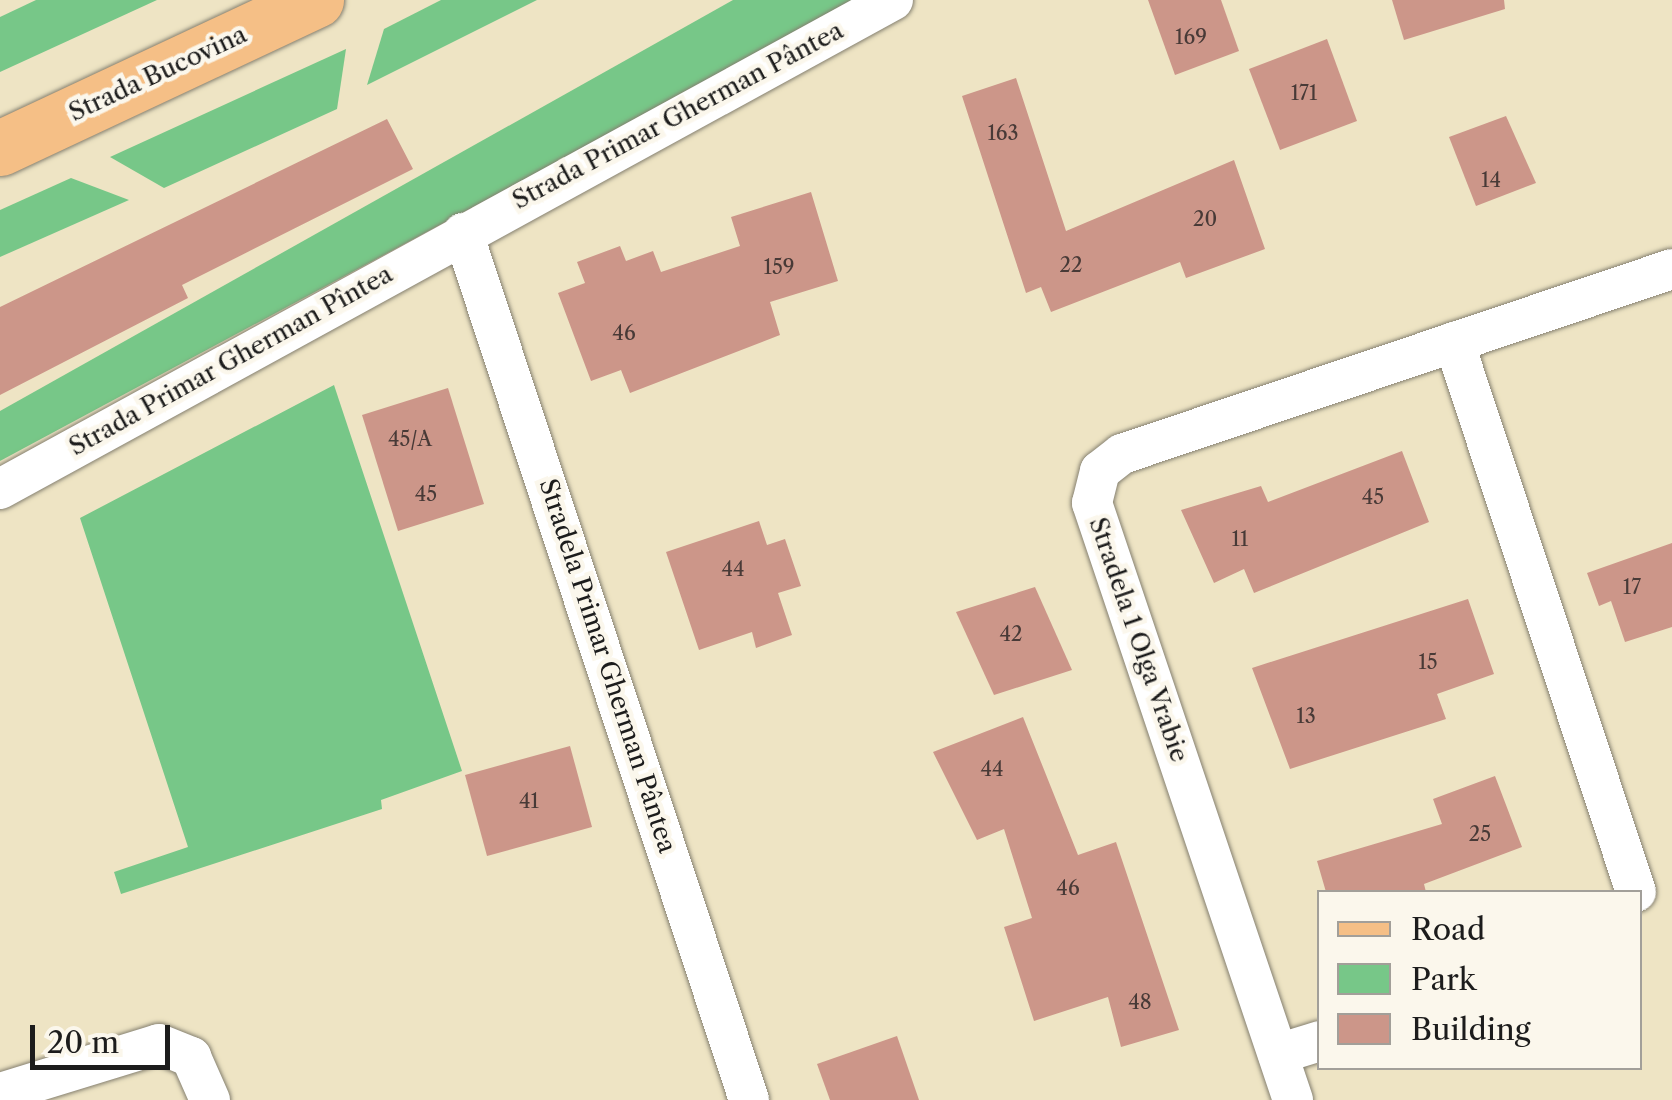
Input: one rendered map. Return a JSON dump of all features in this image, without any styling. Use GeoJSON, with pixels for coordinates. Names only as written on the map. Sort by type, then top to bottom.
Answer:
{"type":"FeatureCollection","features":[{"type":"Feature","properties":{"kind":"main road","name":"Strada Bucovina"},"geometry":{"type":"LineString","coordinates":[[0,148],[316,0]]}},
{"type":"Feature","properties":{"kind":"street","name":"Strada Primar Gherman Pântea"},"geometry":{"type":"LineString","coordinates":[[462,233],[893,0]]}},
{"type":"Feature","properties":{"kind":"street","name":"Strada Primar Gherman Pîntea"},"geometry":{"type":"LineString","coordinates":[[0,489],[462,233]]}},
{"type":"Feature","properties":{"kind":"street","name":"Stradela Primar Gherman Pântea"},"geometry":{"type":"LineString","coordinates":[[462,233],[749,1100]]}},
{"type":"Feature","properties":{"kind":"street","name":"Stradela 1 Olga Vrabie"},"geometry":{"type":"LineString","coordinates":[[1293,1100],[1092,503],[1094,486],[1122,454],[1672,269]]}},
{"type":"Feature","properties":{"kind":"street"},"geometry":{"type":"LineString","coordinates":[[1454,342],[1635,890]]}},
{"type":"Feature","properties":{"kind":"street"},"geometry":{"type":"LineString","coordinates":[[1278,1054],[1317,1042]]}},
{"type":"Feature","properties":{"kind":"street"},"geometry":{"type":"LineString","coordinates":[[0,1094],[160,1044],[190,1057],[210,1100]]}},
{"type":"Feature","properties":{"kind":"green space"},"geometry":{"type":"Polygon","coordinates":[[[36,0],[157,0],[0,72],[0,17],[36,0]]]}},
{"type":"Feature","properties":{"kind":"green space"},"geometry":{"type":"Polygon","coordinates":[[[441,0],[537,0],[367,85],[384,29],[441,0]]]}},
{"type":"Feature","properties":{"kind":"green space"},"geometry":{"type":"Polygon","coordinates":[[[733,0],[859,0],[0,461],[0,411],[733,0]]]}},
{"type":"Feature","properties":{"kind":"green space"},"geometry":{"type":"Polygon","coordinates":[[[346,49],[337,109],[164,188],[110,157],[346,49]]]}},
{"type":"Feature","properties":{"kind":"green space"},"geometry":{"type":"Polygon","coordinates":[[[71,178],[129,200],[0,257],[0,210],[71,178]]]}},
{"type":"Feature","properties":{"kind":"green space"},"geometry":{"type":"Polygon","coordinates":[[[334,385],[462,771],[381,800],[382,809],[121,894],[114,872],[188,847],[80,518],[334,385]]]}},
{"type":"Feature","properties":{"kind":"building"},"geometry":{"type":"Polygon","coordinates":[[[1148,0],[1221,0],[1239,51],[1175,75],[1148,0]]]}},
{"type":"Feature","properties":{"kind":"building"},"geometry":{"type":"Polygon","coordinates":[[[1392,0],[1504,0],[1505,9],[1404,40],[1392,0]]]}},
{"type":"Feature","properties":{"kind":"building"},"geometry":{"type":"Polygon","coordinates":[[[1327,39],[1357,121],[1280,150],[1249,69],[1327,39]]]}},
{"type":"Feature","properties":{"kind":"building"},"geometry":{"type":"Polygon","coordinates":[[[1016,78],[1066,231],[1234,160],[1265,249],[1186,278],[1180,262],[1051,312],[1041,287],[1026,293],[962,96],[1016,78]]]}},
{"type":"Feature","properties":{"kind":"building"},"geometry":{"type":"Polygon","coordinates":[[[1506,116],[1536,183],[1476,206],[1449,137],[1506,116]]]}},
{"type":"Feature","properties":{"kind":"building"},"geometry":{"type":"Polygon","coordinates":[[[387,119],[413,169],[182,285],[188,298],[0,395],[0,307],[387,119]]]}},
{"type":"Feature","properties":{"kind":"building"},"geometry":{"type":"Polygon","coordinates":[[[811,192],[838,281],[770,302],[780,335],[630,393],[621,370],[591,381],[558,293],[585,283],[577,262],[620,246],[626,261],[653,251],[661,272],[740,246],[731,217],[811,192]]]}},
{"type":"Feature","properties":{"kind":"building"},"geometry":{"type":"Polygon","coordinates":[[[448,388],[484,504],[398,531],[362,415],[448,388]]]}},
{"type":"Feature","properties":{"kind":"building"},"geometry":{"type":"Polygon","coordinates":[[[1402,451],[1429,522],[1254,593],[1244,569],[1214,583],[1181,510],[1261,486],[1268,502],[1402,451]]]}},
{"type":"Feature","properties":{"kind":"building"},"geometry":{"type":"Polygon","coordinates":[[[759,521],[767,545],[785,539],[801,586],[778,593],[792,635],[756,648],[752,632],[699,650],[666,552],[759,521]]]}},
{"type":"Feature","properties":{"kind":"building"},"geometry":{"type":"Polygon","coordinates":[[[1672,543],[1672,627],[1625,642],[1611,601],[1599,606],[1587,573],[1672,543]]]}},
{"type":"Feature","properties":{"kind":"building"},"geometry":{"type":"Polygon","coordinates":[[[1035,587],[1072,670],[994,695],[956,612],[1035,587]]]}},
{"type":"Feature","properties":{"kind":"building"},"geometry":{"type":"Polygon","coordinates":[[[1468,599],[1494,674],[1437,694],[1446,719],[1290,769],[1252,668],[1468,599]]]}},
{"type":"Feature","properties":{"kind":"building"},"geometry":{"type":"Polygon","coordinates":[[[1023,717],[1078,855],[1116,842],[1179,1030],[1121,1047],[1108,997],[1034,1021],[1004,927],[1032,918],[1004,829],[977,840],[933,752],[1023,717]]]}},
{"type":"Feature","properties":{"kind":"building"},"geometry":{"type":"Polygon","coordinates":[[[570,746],[592,827],[487,856],[465,775],[570,746]]]}},
{"type":"Feature","properties":{"kind":"building"},"geometry":{"type":"Polygon","coordinates":[[[1495,776],[1522,847],[1424,884],[1426,890],[1325,890],[1317,861],[1442,824],[1433,799],[1495,776]]]}},
{"type":"Feature","properties":{"kind":"building"},"geometry":{"type":"Polygon","coordinates":[[[897,1036],[919,1100],[830,1100],[817,1064],[897,1036]]]}}]}
